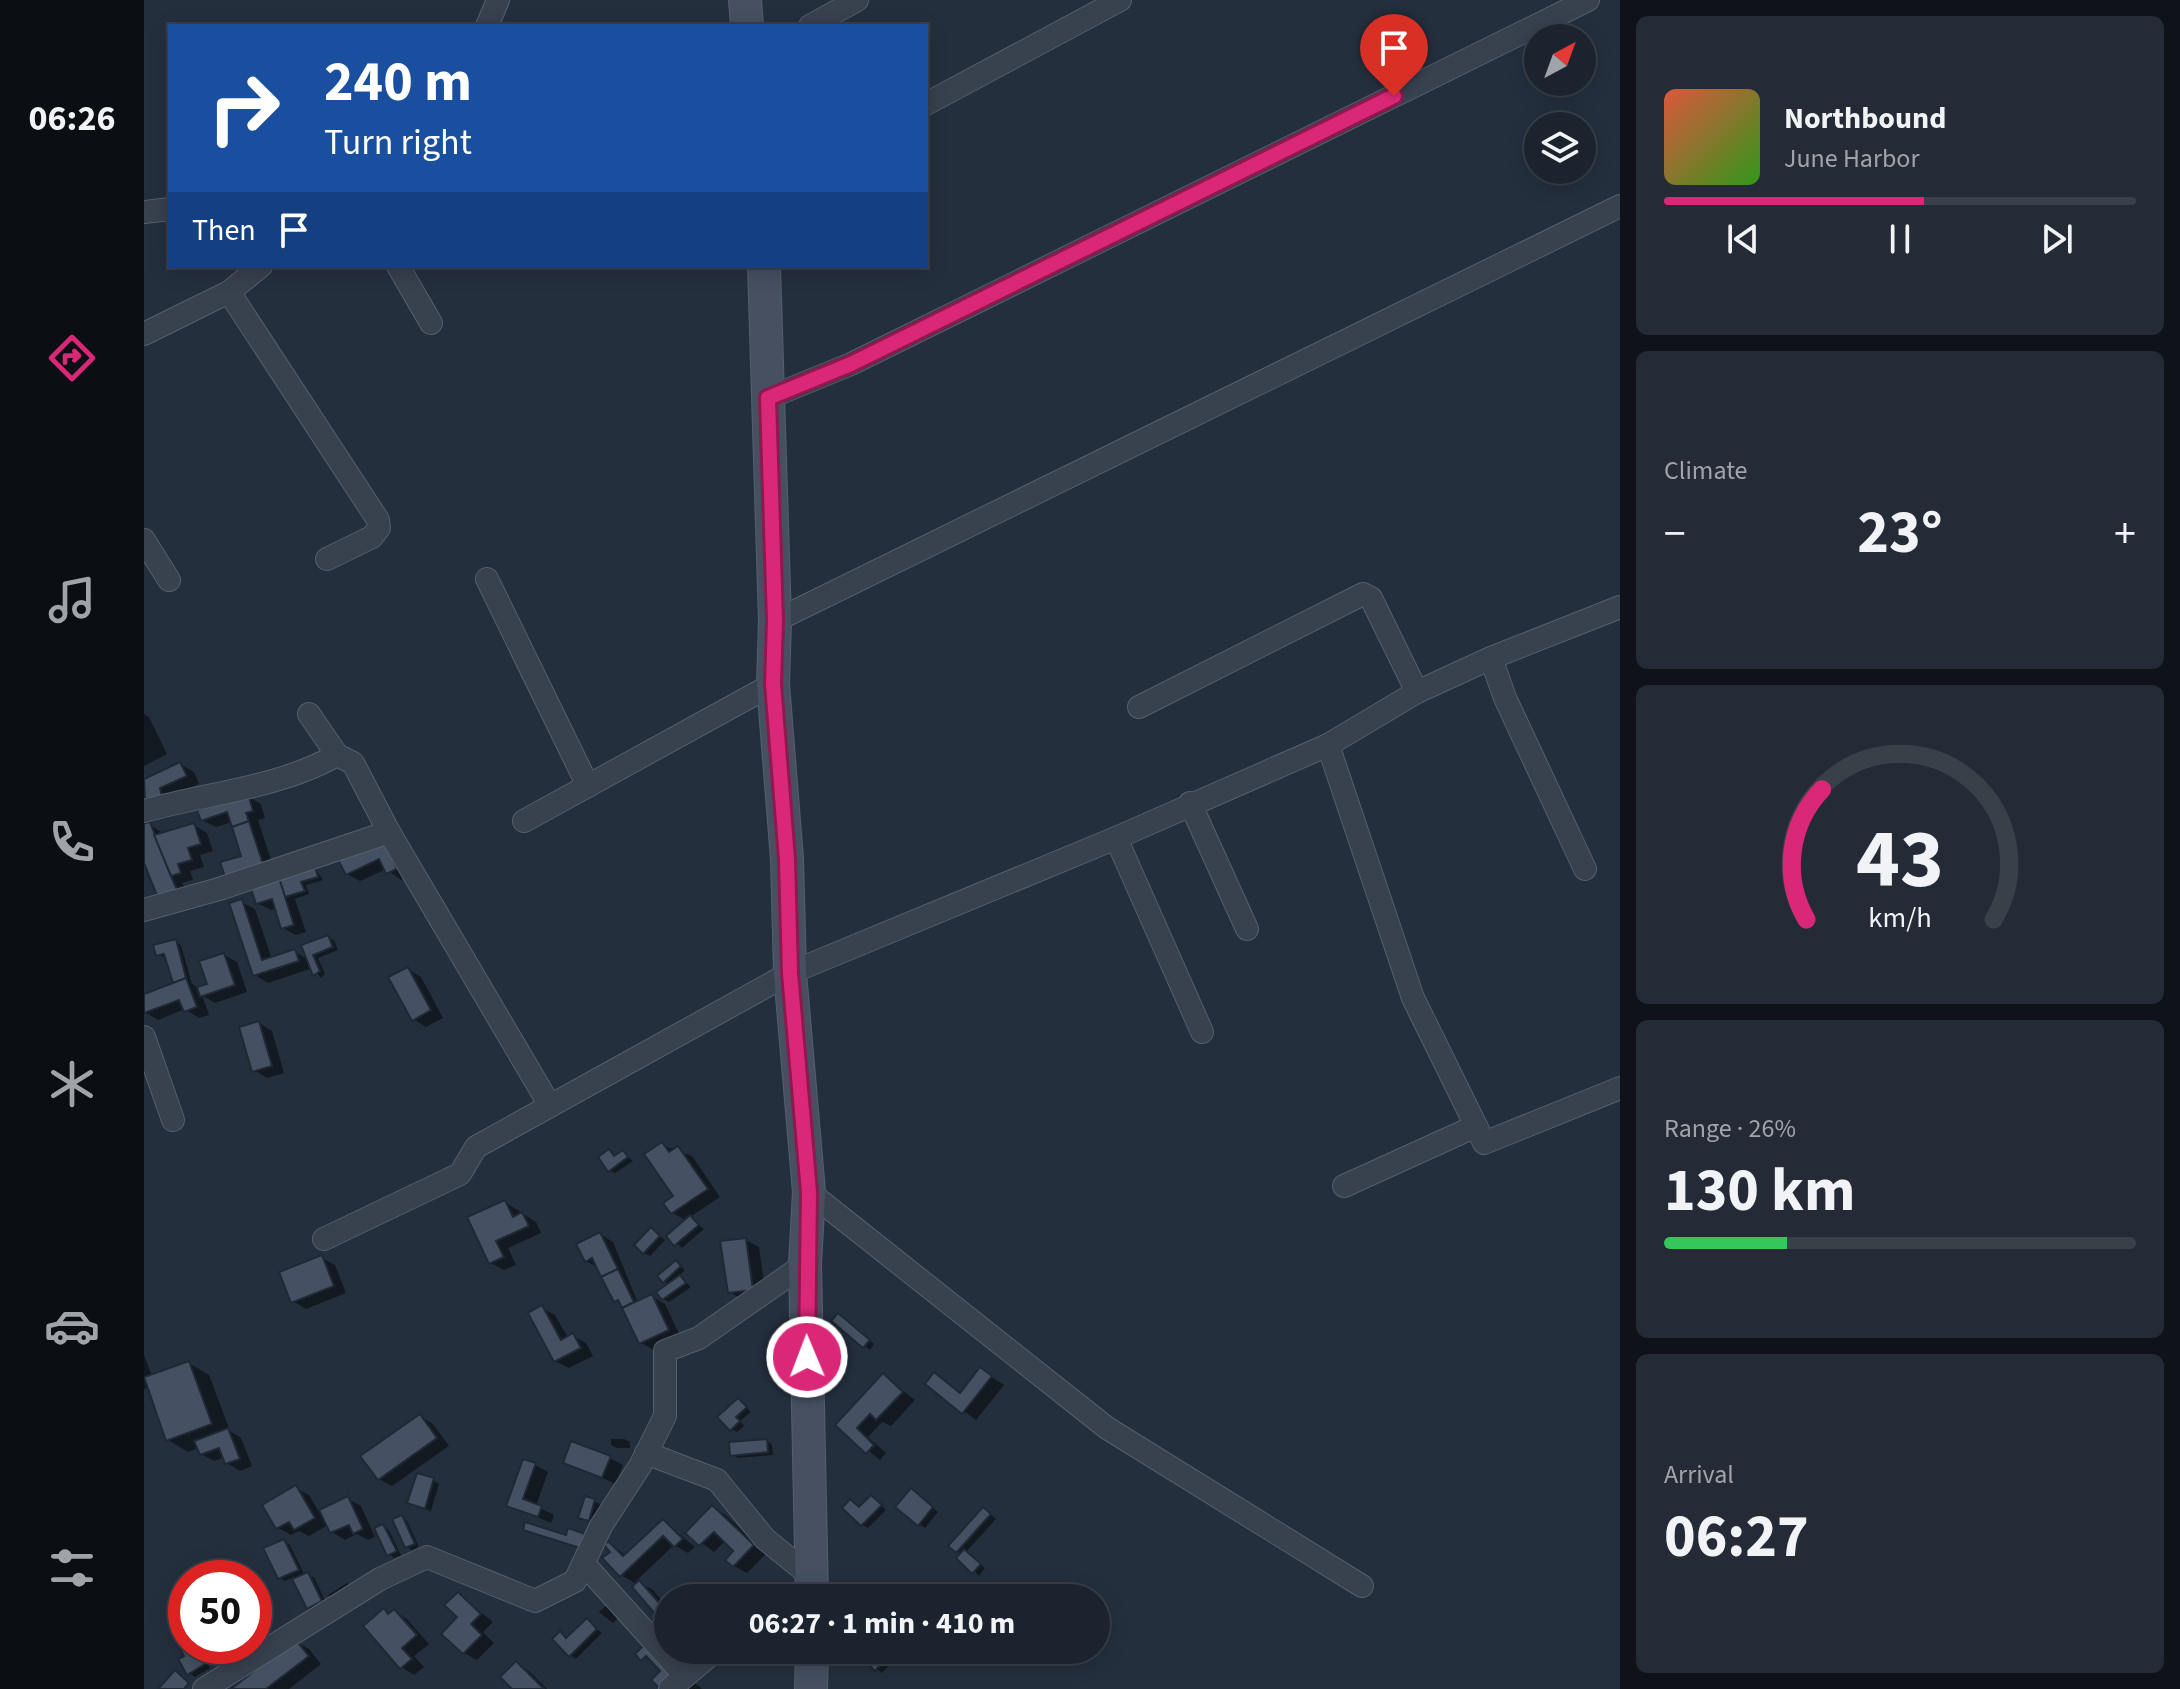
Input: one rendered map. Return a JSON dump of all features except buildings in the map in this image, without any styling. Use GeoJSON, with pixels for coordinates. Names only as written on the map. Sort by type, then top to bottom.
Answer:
{"type":"FeatureCollection","features":[{"type":"Feature","properties":{"kind":"main road"},"geometry":{"type":"LineString","coordinates":[[745,0],[747,24]]}},
{"type":"Feature","properties":{"kind":"main road"},"geometry":{"type":"LineString","coordinates":[[764,268],[775,621],[773,684],[787,859],[790,973],[809,1192],[805,1264],[808,1584]]}},
{"type":"Feature","properties":{"kind":"main road"},"geometry":{"type":"LineString","coordinates":[[811,1689],[812,1664]]}},
{"type":"Feature","properties":{"kind":"street"},"geometry":{"type":"LineString","coordinates":[[488,24],[498,0]]}},
{"type":"Feature","properties":{"kind":"street"},"geometry":{"type":"LineString","coordinates":[[814,24],[857,0]]}},
{"type":"Feature","properties":{"kind":"street"},"geometry":{"type":"LineString","coordinates":[[928,103],[1120,0]]}},
{"type":"Feature","properties":{"kind":"street"},"geometry":{"type":"LineString","coordinates":[[768,398],[851,364],[1588,0]]}},
{"type":"Feature","properties":{"kind":"street"},"geometry":{"type":"LineString","coordinates":[[775,621],[1620,206]]}},
{"type":"Feature","properties":{"kind":"street"},"geometry":{"type":"LineString","coordinates":[[144,212],[168,209]]}},
{"type":"Feature","properties":{"kind":"street"},"geometry":{"type":"LineString","coordinates":[[144,334],[229,292],[259,268]]}},
{"type":"Feature","properties":{"kind":"street"},"geometry":{"type":"LineString","coordinates":[[399,268],[431,323]]}},
{"type":"Feature","properties":{"kind":"street"},"geometry":{"type":"LineString","coordinates":[[229,292],[378,520],[379,528],[372,537],[327,559]]}},
{"type":"Feature","properties":{"kind":"street"},"geometry":{"type":"LineString","coordinates":[[144,540],[169,580]]}},
{"type":"Feature","properties":{"kind":"street"},"geometry":{"type":"LineString","coordinates":[[487,579],[588,786]]}},
{"type":"Feature","properties":{"kind":"street"},"geometry":{"type":"LineString","coordinates":[[1139,707],[1363,594],[1371,598],[1417,692]]}},
{"type":"Feature","properties":{"kind":"street"},"geometry":{"type":"LineString","coordinates":[[324,1239],[460,1174],[476,1147],[790,973],[1116,838],[1328,745],[1417,692],[1491,658],[1620,607]]}},
{"type":"Feature","properties":{"kind":"street"},"geometry":{"type":"LineString","coordinates":[[1491,658],[1505,698],[1585,869]]}},
{"type":"Feature","properties":{"kind":"street"},"geometry":{"type":"LineString","coordinates":[[524,821],[773,684]]}},
{"type":"Feature","properties":{"kind":"street"},"geometry":{"type":"LineString","coordinates":[[309,714],[337,755],[353,763],[389,832],[549,1104]]}},
{"type":"Feature","properties":{"kind":"street"},"geometry":{"type":"LineString","coordinates":[[1328,745],[1413,998],[1484,1143],[1620,1088]]}},
{"type":"Feature","properties":{"kind":"street"},"geometry":{"type":"LineString","coordinates":[[144,811],[253,786],[321,764],[337,755]]}},
{"type":"Feature","properties":{"kind":"street"},"geometry":{"type":"LineString","coordinates":[[1190,803],[1247,929]]}},
{"type":"Feature","properties":{"kind":"street"},"geometry":{"type":"LineString","coordinates":[[144,910],[219,889],[389,832]]}},
{"type":"Feature","properties":{"kind":"street"},"geometry":{"type":"LineString","coordinates":[[1116,838],[1202,1032]]}},
{"type":"Feature","properties":{"kind":"street"},"geometry":{"type":"LineString","coordinates":[[144,1037],[173,1120]]}},
{"type":"Feature","properties":{"kind":"street"},"geometry":{"type":"LineString","coordinates":[[1344,1186],[1476,1126]]}},
{"type":"Feature","properties":{"kind":"street"},"geometry":{"type":"LineString","coordinates":[[809,1192],[1107,1428],[1362,1586]]}},
{"type":"Feature","properties":{"kind":"street"},"geometry":{"type":"LineString","coordinates":[[204,1689],[380,1579],[427,1557],[535,1601],[575,1581],[601,1526],[665,1416],[665,1351],[699,1338],[805,1264]]}},
{"type":"Feature","properties":{"kind":"street"},"geometry":{"type":"LineString","coordinates":[[646,1453],[717,1480],[802,1584]]}},
{"type":"Feature","properties":{"kind":"street"},"geometry":{"type":"LineString","coordinates":[[584,1564],[678,1682],[699,1664]]}},
{"type":"Feature","properties":{"kind":"route"},"geometry":{"type":"LineString","coordinates":[[807,1357],[805,1264],[809,1192],[790,973],[787,859],[773,684],[775,621],[768,398],[851,364],[1394,96]]}}]}
